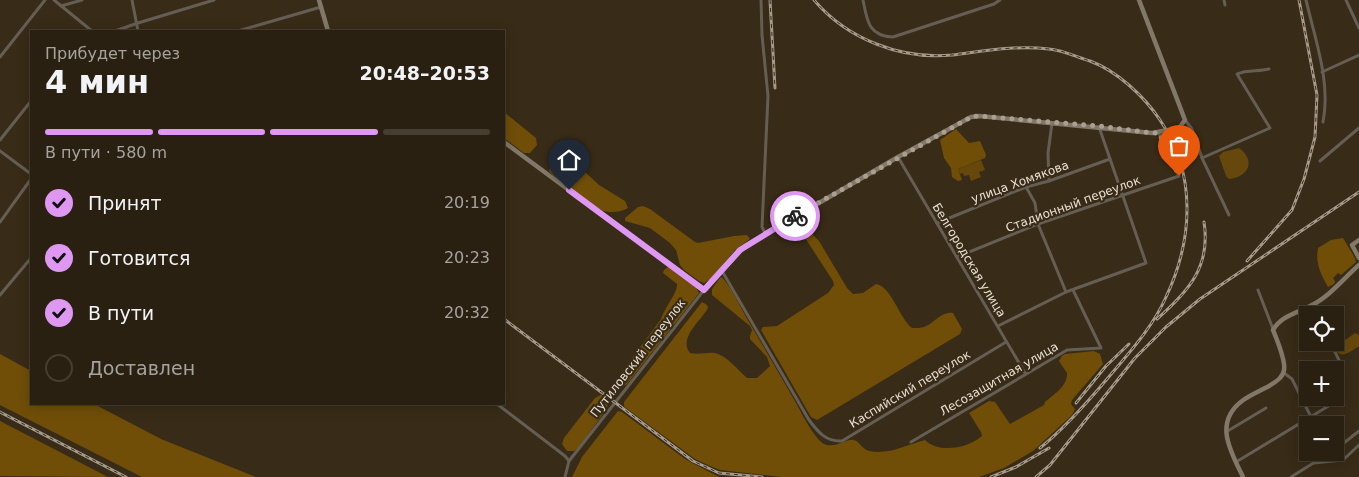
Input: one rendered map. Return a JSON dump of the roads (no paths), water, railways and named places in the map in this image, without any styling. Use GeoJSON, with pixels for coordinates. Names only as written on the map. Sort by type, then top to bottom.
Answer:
{"type":"FeatureCollection","features":[{"type":"Feature","properties":{"kind":"main road"},"geometry":{"type":"LineString","coordinates":[[319,0],[328,30]]}},
{"type":"Feature","properties":{"kind":"main road"},"geometry":{"type":"LineString","coordinates":[[1139,0],[1185,120]]}},
{"type":"Feature","properties":{"kind":"main road","name":"Путиловский переулок"},"geometry":{"type":"LineString","coordinates":[[704,290],[740,250],[765,233],[971,117],[979,116],[1099,126],[1152,133],[1179,128],[1185,120]]}},
{"type":"Feature","properties":{"kind":"main road"},"geometry":{"type":"LineString","coordinates":[[505,143],[704,290]]}},
{"type":"Feature","properties":{"kind":"main road"},"geometry":{"type":"LineString","coordinates":[[1359,240],[1352,245],[1359,258]]}},
{"type":"Feature","properties":{"kind":"main road"},"geometry":{"type":"LineString","coordinates":[[1312,306],[1327,295],[1359,265]]}},
{"type":"Feature","properties":{"kind":"main road"},"geometry":{"type":"LineString","coordinates":[[1243,477],[1225,433],[1227,421],[1232,411],[1241,401],[1278,381],[1284,373],[1285,366],[1273,330],[1282,318],[1299,311]]}},
{"type":"Feature","properties":{"kind":"street"},"geometry":{"type":"LineString","coordinates":[[0,57],[45,0]]}},
{"type":"Feature","properties":{"kind":"street"},"geometry":{"type":"LineString","coordinates":[[54,0],[91,30]]}},
{"type":"Feature","properties":{"kind":"street"},"geometry":{"type":"LineString","coordinates":[[61,6],[82,0]]}},
{"type":"Feature","properties":{"kind":"street"},"geometry":{"type":"LineString","coordinates":[[132,0],[138,30]]}},
{"type":"Feature","properties":{"kind":"street"},"geometry":{"type":"LineString","coordinates":[[119,30],[214,0]]}},
{"type":"Feature","properties":{"kind":"street"},"geometry":{"type":"LineString","coordinates":[[761,0],[762,35],[768,96],[762,227],[765,233]]}},
{"type":"Feature","properties":{"kind":"street"},"geometry":{"type":"LineString","coordinates":[[863,0],[869,26],[886,37],[893,37],[994,4],[1000,0]]}},
{"type":"Feature","properties":{"kind":"street"},"geometry":{"type":"LineString","coordinates":[[1224,0],[1225,5]]}},
{"type":"Feature","properties":{"kind":"street"},"geometry":{"type":"LineString","coordinates":[[1306,0],[1326,98],[1323,122]]}},
{"type":"Feature","properties":{"kind":"street"},"geometry":{"type":"LineString","coordinates":[[1346,0],[1359,28]]}},
{"type":"Feature","properties":{"kind":"street"},"geometry":{"type":"LineString","coordinates":[[241,30],[321,7]]}},
{"type":"Feature","properties":{"kind":"street"},"geometry":{"type":"LineString","coordinates":[[1322,72],[1359,55]]}},
{"type":"Feature","properties":{"kind":"street"},"geometry":{"type":"LineString","coordinates":[[1202,158],[1270,128],[1237,74],[1246,71],[1260,72],[1269,69]]}},
{"type":"Feature","properties":{"kind":"street"},"geometry":{"type":"LineString","coordinates":[[0,140],[30,102]]}},
{"type":"Feature","properties":{"kind":"street"},"geometry":{"type":"LineString","coordinates":[[1185,120],[1192,129],[1202,158],[1229,215]]}},
{"type":"Feature","properties":{"kind":"street"},"geometry":{"type":"LineString","coordinates":[[1049,181],[1048,152],[1052,122]]}},
{"type":"Feature","properties":{"kind":"street"},"geometry":{"type":"LineString","coordinates":[[998,326],[1066,292],[1146,263],[1099,126]]}},
{"type":"Feature","properties":{"kind":"street"},"geometry":{"type":"LineString","coordinates":[[1320,161],[1359,128]]}},
{"type":"Feature","properties":{"kind":"street","name":"Стадионный переулок"},"geometry":{"type":"LineString","coordinates":[[957,258],[1038,224],[1179,176],[1159,133]]}},
{"type":"Feature","properties":{"kind":"street"},"geometry":{"type":"LineString","coordinates":[[0,151],[30,173]]}},
{"type":"Feature","properties":{"kind":"street","name":"Белгородская улица"},"geometry":{"type":"LineString","coordinates":[[898,158],[1025,373]]}},
{"type":"Feature","properties":{"kind":"street","name":"улица Хомякова"},"geometry":{"type":"LineString","coordinates":[[937,223],[1026,187],[1049,181],[1110,159]]}},
{"type":"Feature","properties":{"kind":"street"},"geometry":{"type":"LineString","coordinates":[[0,222],[30,181]]}},
{"type":"Feature","properties":{"kind":"street"},"geometry":{"type":"LineString","coordinates":[[1026,187],[1037,210],[1038,224],[1066,292]]}},
{"type":"Feature","properties":{"kind":"street"},"geometry":{"type":"LineString","coordinates":[[0,295],[30,259]]}},
{"type":"Feature","properties":{"kind":"street","name":"Каспийский переулок"},"geometry":{"type":"LineString","coordinates":[[721,270],[809,420],[826,440],[842,441],[1006,342]]}},
{"type":"Feature","properties":{"kind":"street","name":"Путиловский переулок"},"geometry":{"type":"LineString","coordinates":[[569,462],[704,290]]}},
{"type":"Feature","properties":{"kind":"street","name":"Лесозащитная улица"},"geometry":{"type":"LineString","coordinates":[[911,442],[1025,373],[1067,350],[1101,348],[1073,290]]}},
{"type":"Feature","properties":{"kind":"street"},"geometry":{"type":"LineString","coordinates":[[1258,290],[1273,330]]}},
{"type":"Feature","properties":{"kind":"street"},"geometry":{"type":"LineString","coordinates":[[1284,373],[1292,379],[1310,416]]}},
{"type":"Feature","properties":{"kind":"street"},"geometry":{"type":"LineString","coordinates":[[498,405],[559,450],[569,462],[565,477]]}},
{"type":"Feature","properties":{"kind":"street"},"geometry":{"type":"LineString","coordinates":[[1313,416],[1329,406]]}},
{"type":"Feature","properties":{"kind":"street"},"geometry":{"type":"LineString","coordinates":[[1225,433],[1266,408]]}},
{"type":"Feature","properties":{"kind":"street"},"geometry":{"type":"LineString","coordinates":[[1236,462],[1299,424]]}},
{"type":"Feature","properties":{"kind":"street"},"geometry":{"type":"LineString","coordinates":[[1344,443],[1359,431]]}},
{"type":"Feature","properties":{"kind":"street"},"geometry":{"type":"LineString","coordinates":[[1314,464],[1343,460],[1359,446]]}},
{"type":"Feature","properties":{"kind":"street"},"geometry":{"type":"LineString","coordinates":[[1291,477],[1318,461]]}},
{"type":"Feature","properties":{"kind":"railway"},"geometry":{"type":"LineString","coordinates":[[770,0],[775,88]]}},
{"type":"Feature","properties":{"kind":"railway"},"geometry":{"type":"LineString","coordinates":[[814,0],[842,26],[876,44],[895,50],[933,56],[1013,48],[1037,48],[1059,51],[1090,61],[1110,71],[1138,93],[1154,111],[1172,141],[1180,162],[1187,207],[1182,253],[1166,297],[1140,340],[1091,398],[1040,448]]}},
{"type":"Feature","properties":{"kind":"railway"},"geometry":{"type":"LineString","coordinates":[[1247,261],[1292,210],[1304,179],[1315,137],[1317,95],[1299,0]]}},
{"type":"Feature","properties":{"kind":"railway"},"geometry":{"type":"LineString","coordinates":[[1036,477],[1050,465],[1135,358],[1166,327],[1200,299],[1359,192]]}},
{"type":"Feature","properties":{"kind":"railway"},"geometry":{"type":"LineString","coordinates":[[1157,319],[1188,288],[1201,265],[1205,238],[1204,222]]}},
{"type":"Feature","properties":{"kind":"railway"},"geometry":{"type":"LineString","coordinates":[[505,320],[693,461],[719,473],[762,477]]}},
{"type":"Feature","properties":{"kind":"railway"},"geometry":{"type":"LineString","coordinates":[[1076,403],[1106,366],[1129,344]]}},
{"type":"Feature","properties":{"kind":"railway"},"geometry":{"type":"LineString","coordinates":[[0,412],[126,477]]}},
{"type":"Feature","properties":{"kind":"railway"},"geometry":{"type":"LineString","coordinates":[[991,477],[1016,467],[1049,448]]}}]}
